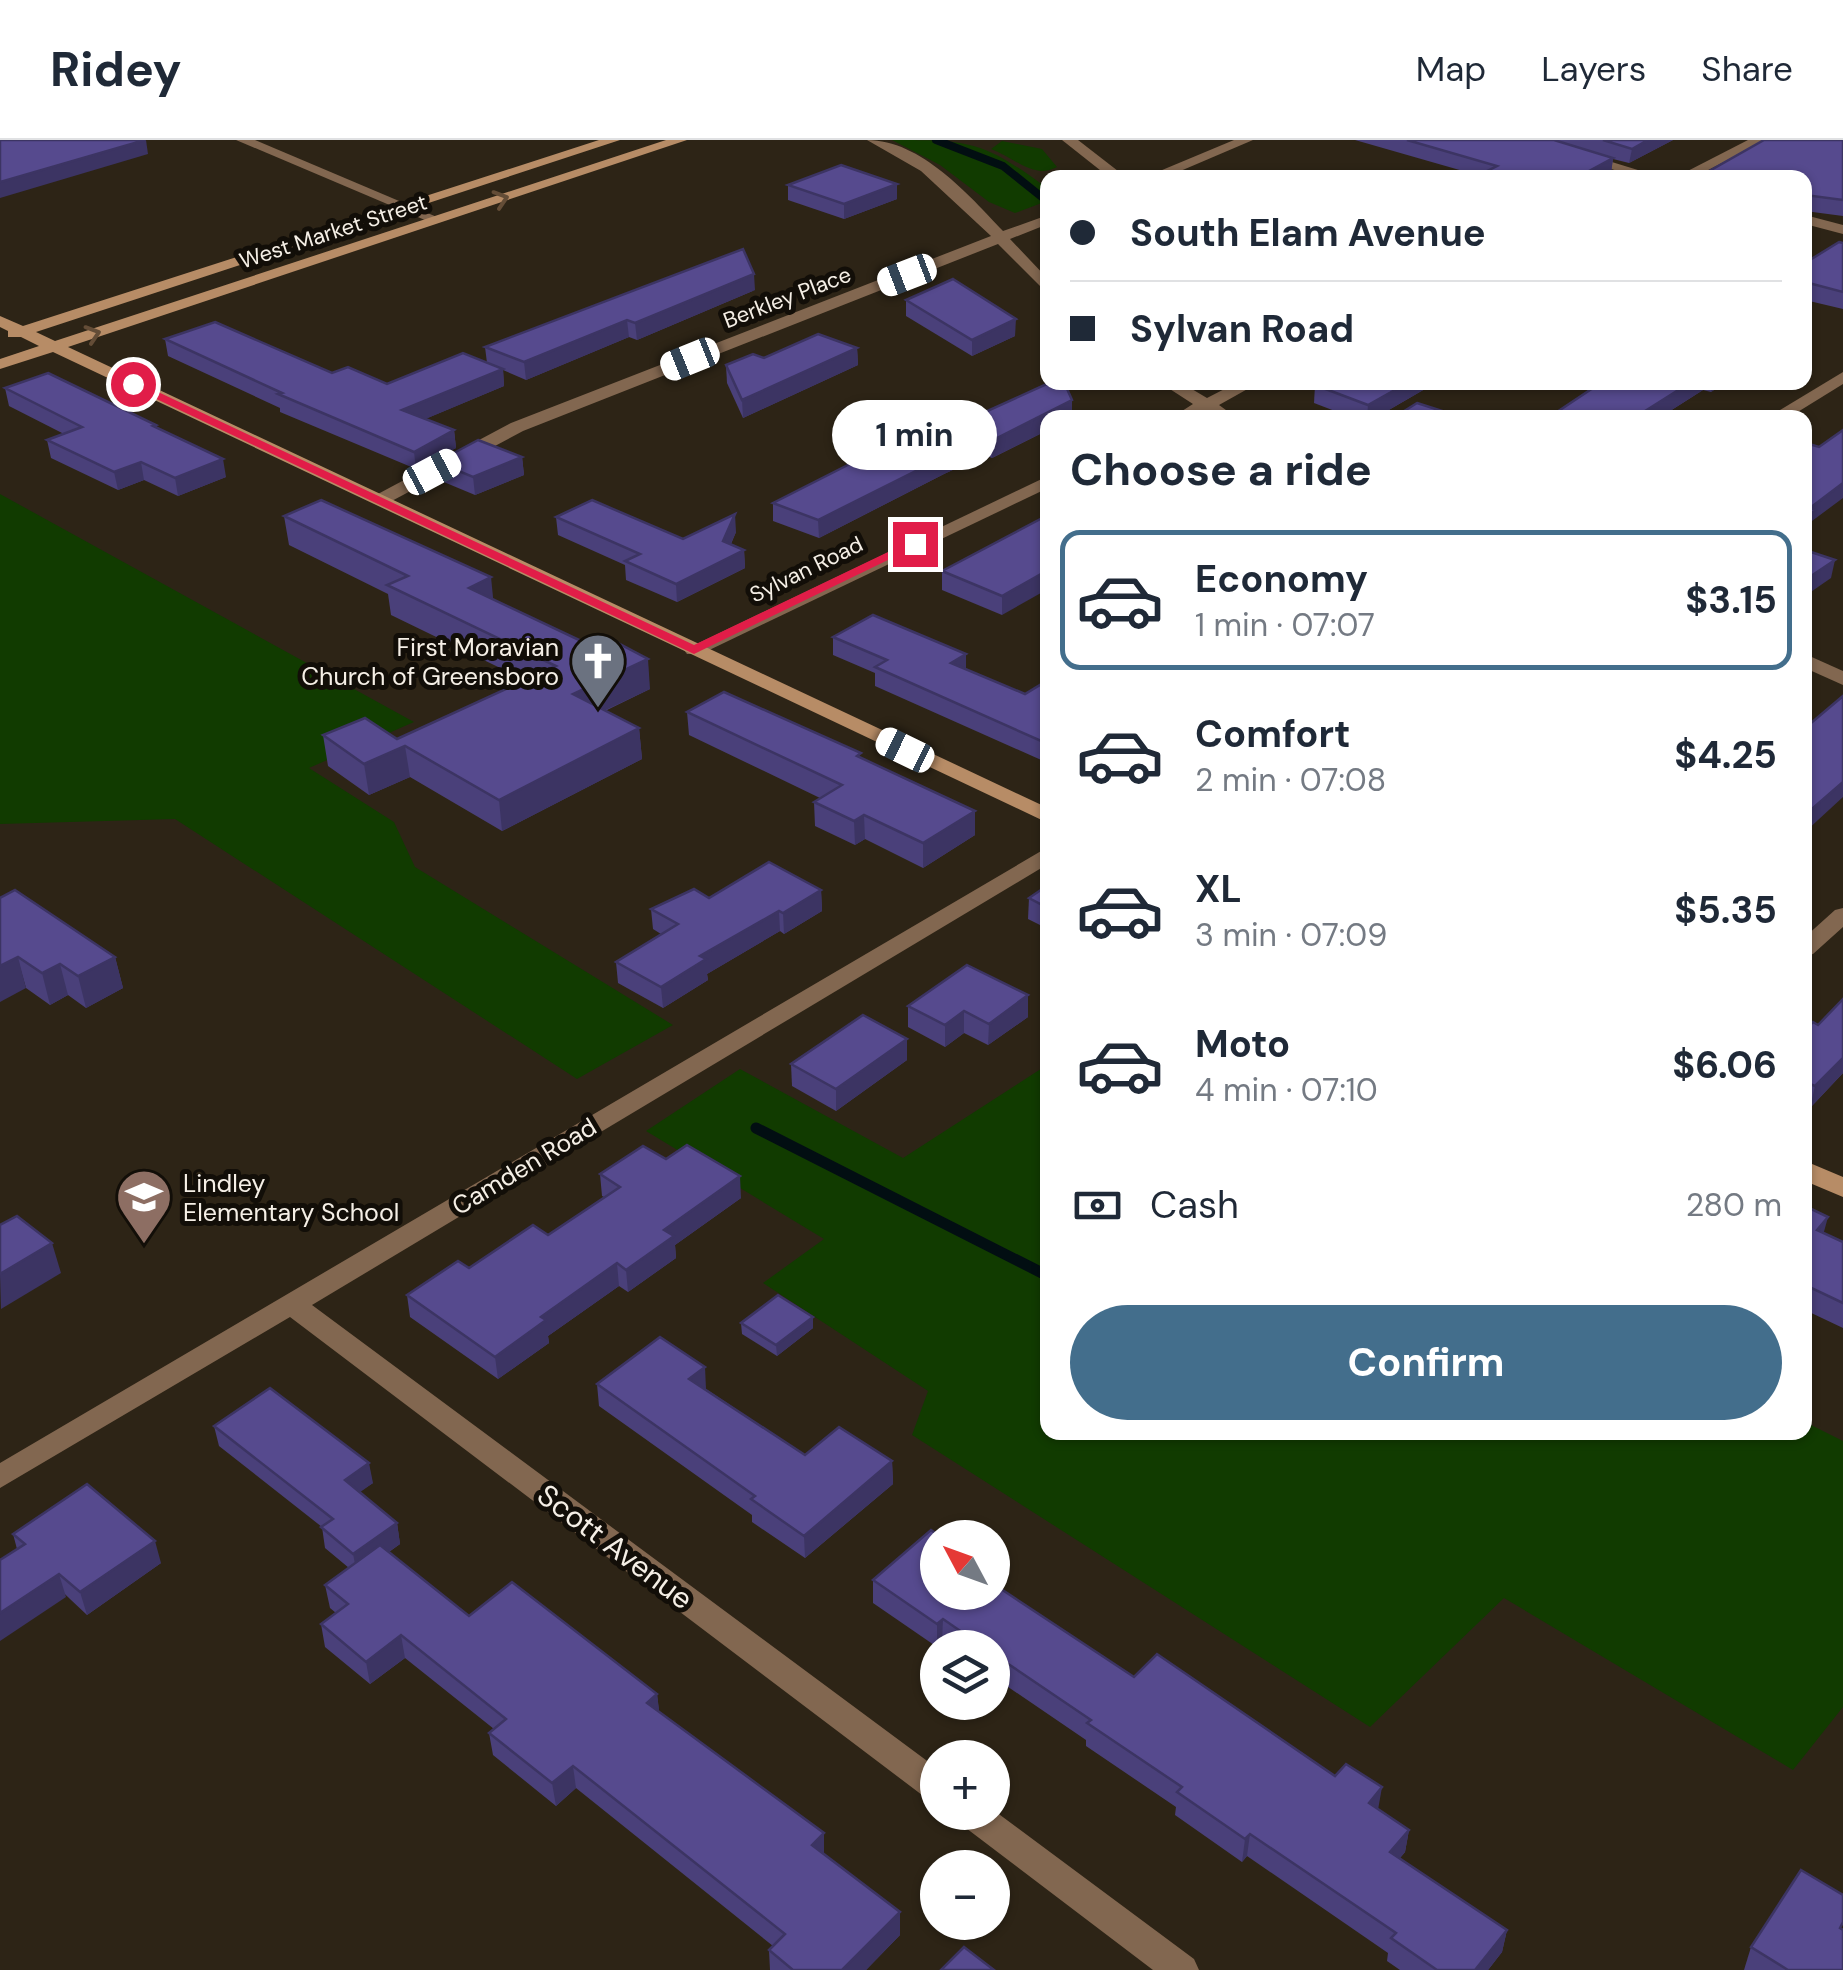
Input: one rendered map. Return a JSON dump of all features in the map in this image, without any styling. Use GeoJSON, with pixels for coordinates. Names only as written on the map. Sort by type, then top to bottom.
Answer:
{"type":"FeatureCollection","features":[{"type":"Feature","properties":{"kind":"main road","name":"West Market Street"},"geometry":{"type":"LineString","coordinates":[[0,339],[613,140]]}},
{"type":"Feature","properties":{"kind":"main road","name":"West Market Street"},"geometry":{"type":"LineString","coordinates":[[0,364],[680,140]]}},
{"type":"Feature","properties":{"kind":"main road"},"geometry":{"type":"LineString","coordinates":[[0,321],[1040,813]]}},
{"type":"Feature","properties":{"kind":"main road"},"geometry":{"type":"LineString","coordinates":[[1812,1173],[1843,1188]]}},
{"type":"Feature","properties":{"kind":"street"},"geometry":{"type":"LineString","coordinates":[[243,140],[437,220]]}},
{"type":"Feature","properties":{"kind":"street"},"geometry":{"type":"LineString","coordinates":[[874,140],[945,183],[991,222],[999,239],[1040,281]]}},
{"type":"Feature","properties":{"kind":"street"},"geometry":{"type":"LineString","coordinates":[[1069,140],[1109,170]]}},
{"type":"Feature","properties":{"kind":"street"},"geometry":{"type":"LineString","coordinates":[[1170,170],[1246,140]]}},
{"type":"Feature","properties":{"kind":"street"},"geometry":{"type":"LineString","coordinates":[[1525,140],[1629,170]]}},
{"type":"Feature","properties":{"kind":"street"},"geometry":{"type":"LineString","coordinates":[[1697,170],[1759,140]]}},
{"type":"Feature","properties":{"kind":"street"},"geometry":{"type":"LineString","coordinates":[[1812,221],[1843,230]]}},
{"type":"Feature","properties":{"kind":"street","name":"Berkley Place"},"geometry":{"type":"LineString","coordinates":[[382,499],[517,427],[1040,222]]}},
{"type":"Feature","properties":{"kind":"street"},"geometry":{"type":"LineString","coordinates":[[1788,410],[1843,377]]}},
{"type":"Feature","properties":{"kind":"street"},"geometry":{"type":"LineString","coordinates":[[1179,390],[1212,410]]}},
{"type":"Feature","properties":{"kind":"street"},"geometry":{"type":"LineString","coordinates":[[1196,410],[1236,390]]}},
{"type":"Feature","properties":{"kind":"street","name":"Sylvan Road"},"geometry":{"type":"LineString","coordinates":[[694,650],[1040,484]]}},
{"type":"Feature","properties":{"kind":"street"},"geometry":{"type":"LineString","coordinates":[[1812,663],[1843,678]]}},
{"type":"Feature","properties":{"kind":"street","name":"Camden Road"},"geometry":{"type":"LineString","coordinates":[[0,1478],[1040,859]]}},
{"type":"Feature","properties":{"kind":"street"},"geometry":{"type":"LineString","coordinates":[[1812,944],[1843,915]]}},
{"type":"Feature","properties":{"kind":"street","name":"Scott Avenue"},"geometry":{"type":"LineString","coordinates":[[293,1304],[920,1774]]}},
{"type":"Feature","properties":{"kind":"street"},"geometry":{"type":"LineString","coordinates":[[994,1830],[1181,1970]]}},
{"type":"Feature","properties":{"kind":"green space"},"geometry":{"type":"Polygon","coordinates":[[[892,140],[958,143],[990,152],[1040,183],[1040,204],[1015,213],[989,202],[940,165],[892,140]]]}},
{"type":"Feature","properties":{"kind":"green space"},"geometry":{"type":"Polygon","coordinates":[[[1002,141],[1042,149],[1057,167],[1032,169],[991,149],[1002,141]]]}},
{"type":"Feature","properties":{"kind":"green space"},"geometry":{"type":"Polygon","coordinates":[[[0,494],[414,722],[309,768],[394,822],[415,867],[673,1025],[577,1079],[175,819],[0,824],[0,494]]]}},
{"type":"Feature","properties":{"kind":"green space"},"geometry":{"type":"Polygon","coordinates":[[[740,1069],[903,1158],[1040,1070],[1040,1440],[1812,1440],[1812,1426],[1843,1441],[1843,1707],[1793,1770],[1504,1598],[1370,1727],[912,1435],[928,1391],[763,1283],[824,1239],[646,1131],[740,1069]]]}},
{"type":"Feature","properties":{"kind":"building"},"geometry":{"type":"Polygon","coordinates":[[[0,140],[145,140],[0,182],[0,140]]]}},
{"type":"Feature","properties":{"kind":"building"},"geometry":{"type":"Polygon","coordinates":[[[1407,140],[1554,140],[1613,158],[1591,170],[1489,170],[1497,166],[1407,140]]]}},
{"type":"Feature","properties":{"kind":"building"},"geometry":{"type":"Polygon","coordinates":[[[1603,140],[1648,140],[1632,149],[1603,140]]]}},
{"type":"Feature","properties":{"kind":"building"},"geometry":{"type":"Polygon","coordinates":[[[1764,140],[1843,140],[1843,200],[1812,196],[1812,170],[1711,170],[1764,140]]]}},
{"type":"Feature","properties":{"kind":"building"},"geometry":{"type":"Polygon","coordinates":[[[841,165],[897,184],[844,204],[788,185],[841,165]]]}},
{"type":"Feature","properties":{"kind":"building"},"geometry":{"type":"Polygon","coordinates":[[[1843,243],[1843,292],[1812,284],[1812,259],[1843,243]]]}},
{"type":"Feature","properties":{"kind":"building"},"geometry":{"type":"Polygon","coordinates":[[[743,249],[754,274],[635,323],[627,320],[524,362],[485,347],[743,249]]]}},
{"type":"Feature","properties":{"kind":"building"},"geometry":{"type":"Polygon","coordinates":[[[953,279],[1016,319],[972,340],[906,300],[953,279]]]}},
{"type":"Feature","properties":{"kind":"building"},"geometry":{"type":"Polygon","coordinates":[[[215,322],[332,373],[348,367],[387,384],[463,353],[503,369],[402,410],[454,430],[414,452],[278,394],[282,393],[165,339],[215,322]]]}},
{"type":"Feature","properties":{"kind":"building"},"geometry":{"type":"Polygon","coordinates":[[[818,334],[857,348],[742,400],[726,365],[753,354],[764,358],[818,334]]]}},
{"type":"Feature","properties":{"kind":"building"},"geometry":{"type":"Polygon","coordinates":[[[48,373],[223,459],[175,478],[141,462],[114,472],[47,440],[82,427],[5,388],[48,373]]]}},
{"type":"Feature","properties":{"kind":"building"},"geometry":{"type":"Polygon","coordinates":[[[1040,387],[1068,390],[1072,400],[1052,410],[1040,410],[1040,416],[993,440],[986,438],[944,457],[818,520],[773,503],[962,407],[981,414],[1040,387]]]}},
{"type":"Feature","properties":{"kind":"building"},"geometry":{"type":"Polygon","coordinates":[[[1328,390],[1395,390],[1368,405],[1328,390]]]}},
{"type":"Feature","properties":{"kind":"building"},"geometry":{"type":"Polygon","coordinates":[[[1590,390],[1678,390],[1647,410],[1560,410],[1590,390]]]}},
{"type":"Feature","properties":{"kind":"building"},"geometry":{"type":"Polygon","coordinates":[[[1417,403],[1439,410],[1406,410],[1417,403]]]}},
{"type":"Feature","properties":{"kind":"building"},"geometry":{"type":"Polygon","coordinates":[[[1843,430],[1843,483],[1812,506],[1812,445],[1819,447],[1843,430]]]}},
{"type":"Feature","properties":{"kind":"building"},"geometry":{"type":"Polygon","coordinates":[[[478,440],[522,457],[473,477],[437,462],[478,440]]]}},
{"type":"Feature","properties":{"kind":"building"},"geometry":{"type":"Polygon","coordinates":[[[321,500],[491,577],[469,588],[596,648],[612,640],[648,659],[573,694],[639,728],[499,800],[405,746],[364,764],[323,735],[365,718],[397,739],[556,666],[387,585],[408,576],[284,516],[321,500]]]}},
{"type":"Feature","properties":{"kind":"building"},"geometry":{"type":"Polygon","coordinates":[[[592,500],[683,539],[735,514],[723,541],[744,550],[676,584],[625,561],[640,554],[556,517],[592,500]]]}},
{"type":"Feature","properties":{"kind":"building"},"geometry":{"type":"Polygon","coordinates":[[[1040,519],[1040,575],[1002,596],[942,571],[1040,519]]]}},
{"type":"Feature","properties":{"kind":"building"},"geometry":{"type":"Polygon","coordinates":[[[1812,552],[1835,560],[1812,575],[1812,552]]]}},
{"type":"Feature","properties":{"kind":"building"},"geometry":{"type":"Polygon","coordinates":[[[873,615],[966,654],[951,663],[1025,694],[1040,685],[1040,740],[875,667],[887,660],[833,637],[873,615]]]}},
{"type":"Feature","properties":{"kind":"building"},"geometry":{"type":"Polygon","coordinates":[[[724,692],[861,753],[857,756],[975,811],[923,843],[864,815],[854,821],[814,802],[842,785],[687,712],[724,692]]]}},
{"type":"Feature","properties":{"kind":"building"},"geometry":{"type":"Polygon","coordinates":[[[1843,696],[1843,782],[1812,809],[1812,722],[1843,696]]]}},
{"type":"Feature","properties":{"kind":"building"},"geometry":{"type":"Polygon","coordinates":[[[769,862],[821,890],[700,956],[706,959],[661,987],[616,962],[678,924],[651,909],[694,889],[709,898],[769,862]]]}},
{"type":"Feature","properties":{"kind":"building"},"geometry":{"type":"Polygon","coordinates":[[[15,890],[115,957],[78,976],[60,964],[42,973],[18,957],[0,966],[0,898],[15,890]]]}},
{"type":"Feature","properties":{"kind":"building"},"geometry":{"type":"Polygon","coordinates":[[[1040,890],[1040,904],[1029,898],[1040,890]]]}},
{"type":"Feature","properties":{"kind":"building"},"geometry":{"type":"Polygon","coordinates":[[[967,965],[1028,995],[989,1024],[964,1011],[945,1025],[908,1006],[967,965]]]}},
{"type":"Feature","properties":{"kind":"building"},"geometry":{"type":"Polygon","coordinates":[[[1843,999],[1843,1058],[1815,1086],[1812,1023],[1818,1025],[1843,999]]]}},
{"type":"Feature","properties":{"kind":"building"},"geometry":{"type":"Polygon","coordinates":[[[863,1015],[907,1039],[836,1089],[791,1064],[863,1015]]]}},
{"type":"Feature","properties":{"kind":"building"},"geometry":{"type":"Polygon","coordinates":[[[687,1145],[740,1176],[664,1230],[674,1236],[626,1270],[617,1263],[541,1317],[546,1320],[495,1357],[407,1295],[458,1261],[469,1268],[533,1225],[548,1235],[620,1187],[600,1174],[643,1146],[666,1159],[687,1145]]]}},
{"type":"Feature","properties":{"kind":"building"},"geometry":{"type":"Polygon","coordinates":[[[1812,1209],[1828,1217],[1817,1230],[1843,1242],[1843,1303],[1812,1288],[1812,1209]]]}},
{"type":"Feature","properties":{"kind":"building"},"geometry":{"type":"Polygon","coordinates":[[[17,1216],[52,1243],[0,1274],[0,1225],[17,1216]]]}},
{"type":"Feature","properties":{"kind":"building"},"geometry":{"type":"Polygon","coordinates":[[[778,1295],[813,1317],[776,1345],[741,1323],[778,1295]]]}},
{"type":"Feature","properties":{"kind":"building"},"geometry":{"type":"Polygon","coordinates":[[[660,1337],[705,1367],[689,1379],[805,1455],[839,1427],[892,1461],[804,1536],[751,1499],[755,1496],[597,1384],[660,1337]]]}},
{"type":"Feature","properties":{"kind":"building"},"geometry":{"type":"Polygon","coordinates":[[[270,1388],[369,1463],[345,1480],[397,1523],[353,1554],[321,1527],[333,1519],[214,1426],[270,1388]]]}},
{"type":"Feature","properties":{"kind":"building"},"geometry":{"type":"Polygon","coordinates":[[[87,1484],[155,1541],[80,1592],[59,1574],[0,1613],[0,1560],[25,1544],[13,1534],[87,1484]]]}},
{"type":"Feature","properties":{"kind":"building"},"geometry":{"type":"Polygon","coordinates":[[[920,1539],[920,1610],[1010,1610],[1010,1595],[1134,1677],[1157,1654],[1335,1776],[1346,1764],[1382,1787],[1369,1803],[1409,1830],[1390,1852],[1507,1930],[1475,1970],[1437,1970],[1391,1938],[1396,1933],[1250,1834],[1245,1839],[1177,1792],[1182,1787],[1010,1665],[1010,1630],[959,1630],[943,1619],[937,1624],[873,1580],[920,1539]]]}},
{"type":"Feature","properties":{"kind":"building"},"geometry":{"type":"Polygon","coordinates":[[[380,1545],[469,1616],[512,1582],[657,1694],[647,1703],[824,1833],[812,1845],[900,1912],[842,1970],[793,1970],[769,1950],[785,1934],[573,1766],[552,1783],[489,1733],[506,1719],[401,1635],[366,1662],[321,1624],[348,1604],[325,1585],[380,1545]]]}},
{"type":"Feature","properties":{"kind":"building"},"geometry":{"type":"Polygon","coordinates":[[[1801,1870],[1843,1895],[1843,1970],[1788,1970],[1751,1947],[1801,1870]]]}},
{"type":"Feature","properties":{"kind":"building"},"geometry":{"type":"Polygon","coordinates":[[[964,1947],[994,1970],[941,1970],[964,1947]]]}},
{"type":"Feature","properties":{"kind":"waterway"},"geometry":{"type":"LineString","coordinates":[[936,140],[1003,166],[1040,196]]}},
{"type":"Feature","properties":{"kind":"waterway"},"geometry":{"type":"LineString","coordinates":[[756,1128],[1040,1272]]}},
{"type":"Feature","properties":{"kind":"place","name":"First Moravian Church of Greensboro"},"geometry":{"type":"Point","coordinates":[598,710]}},
{"type":"Feature","properties":{"kind":"place","name":"Lindley Elementary School"},"geometry":{"type":"Point","coordinates":[144,1246]}},
{"type":"Feature","properties":{"kind":"route"},"geometry":{"type":"LineString","coordinates":[[133,384],[694,650],[915,544]]}}]}
